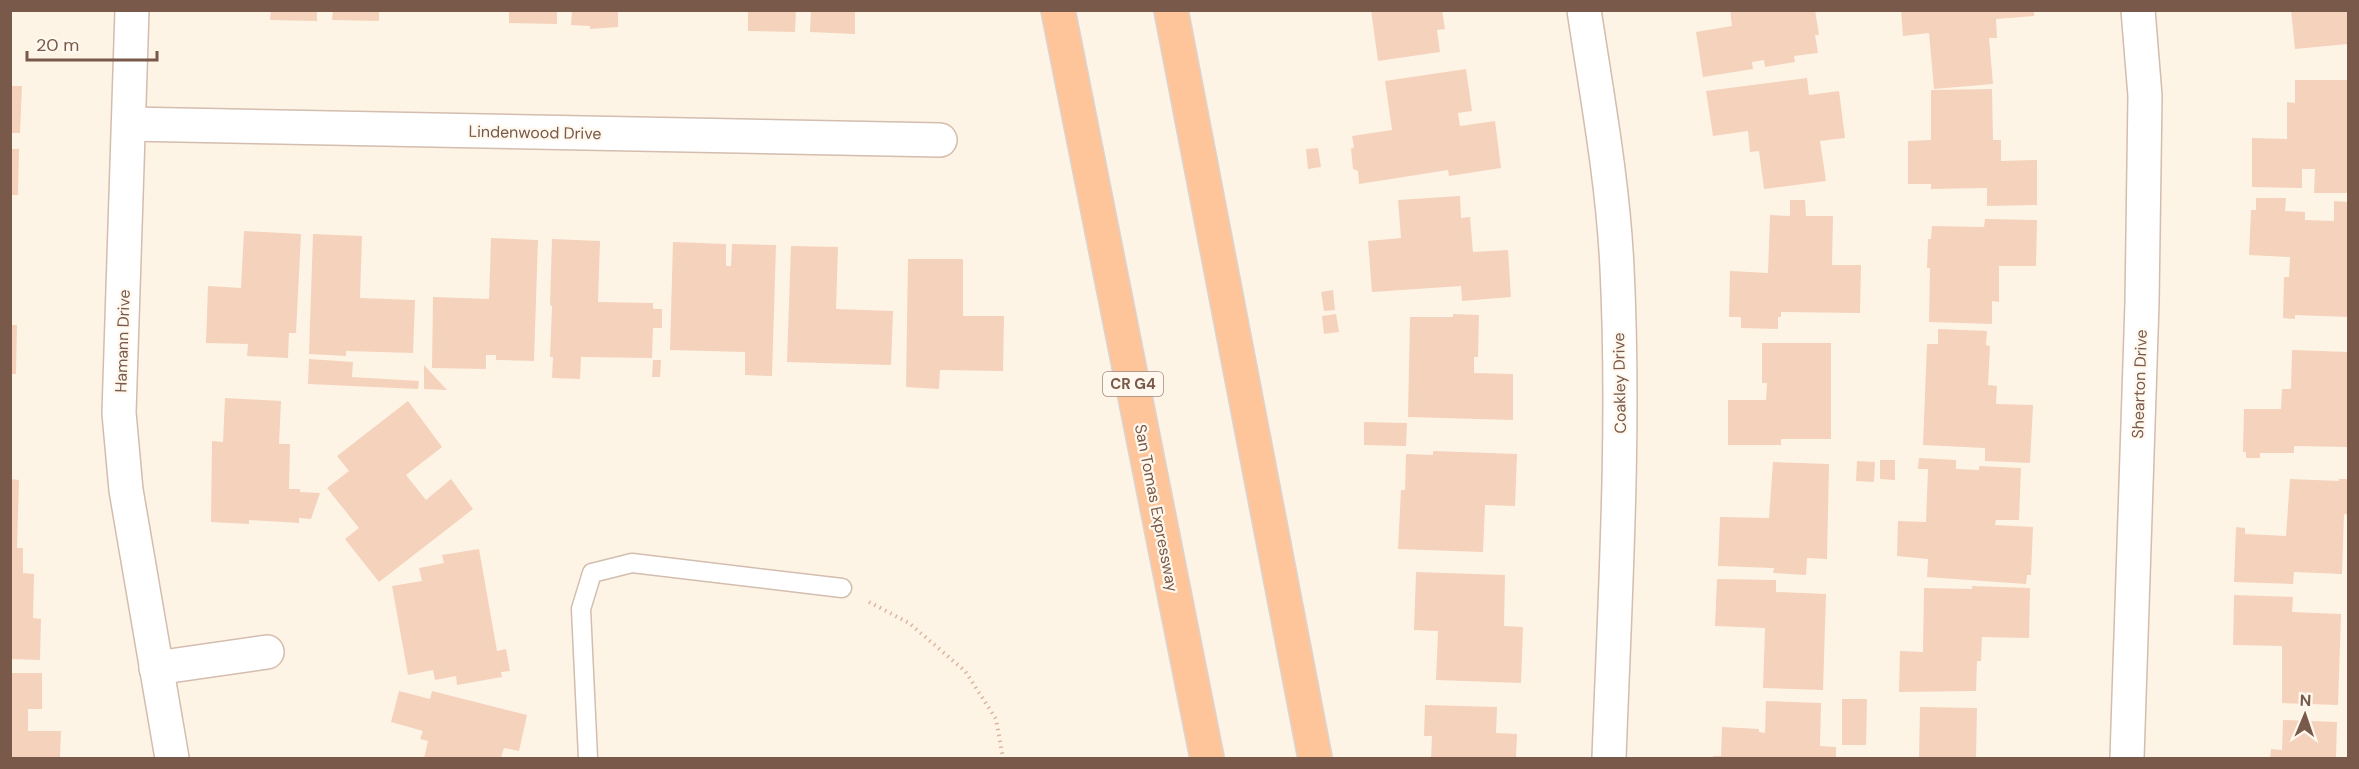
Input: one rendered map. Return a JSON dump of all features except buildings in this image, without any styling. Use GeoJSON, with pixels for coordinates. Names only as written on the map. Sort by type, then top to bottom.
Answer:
{"type":"FeatureCollection","features":[{"type":"Feature","properties":{"kind":"highway","name":"San Tomas Expressway"},"geometry":{"type":"LineString","coordinates":[[1058,10],[1207,759]]}},
{"type":"Feature","properties":{"kind":"highway"},"geometry":{"type":"LineString","coordinates":[[1172,10],[1315,759]]}},
{"type":"Feature","properties":{"kind":"street","name":"Hamann Drive"},"geometry":{"type":"LineString","coordinates":[[132,10],[119,413],[126,490],[172,759]]}},
{"type":"Feature","properties":{"kind":"street","name":"Coakley Drive"},"geometry":{"type":"LineString","coordinates":[[1584,10],[1606,158],[1617,277],[1621,403],[1609,759]]}},
{"type":"Feature","properties":{"kind":"street","name":"Shearton Drive"},"geometry":{"type":"LineString","coordinates":[[2127,759],[2145,96],[2138,10]]}},
{"type":"Feature","properties":{"kind":"street","name":"Lindenwood Drive"},"geometry":{"type":"LineString","coordinates":[[129,124],[940,140]]}},
{"type":"Feature","properties":{"kind":"street"},"geometry":{"type":"LineString","coordinates":[[156,668],[267,652]]}},
{"type":"Feature","properties":{"kind":"lane"},"geometry":{"type":"LineString","coordinates":[[588,759],[581,609],[592,573],[632,562],[842,588]]}},
{"type":"Feature","properties":{"kind":"path"},"geometry":{"type":"LineString","coordinates":[[842,588],[909,623],[965,670],[996,719],[1003,759]]}}]}
